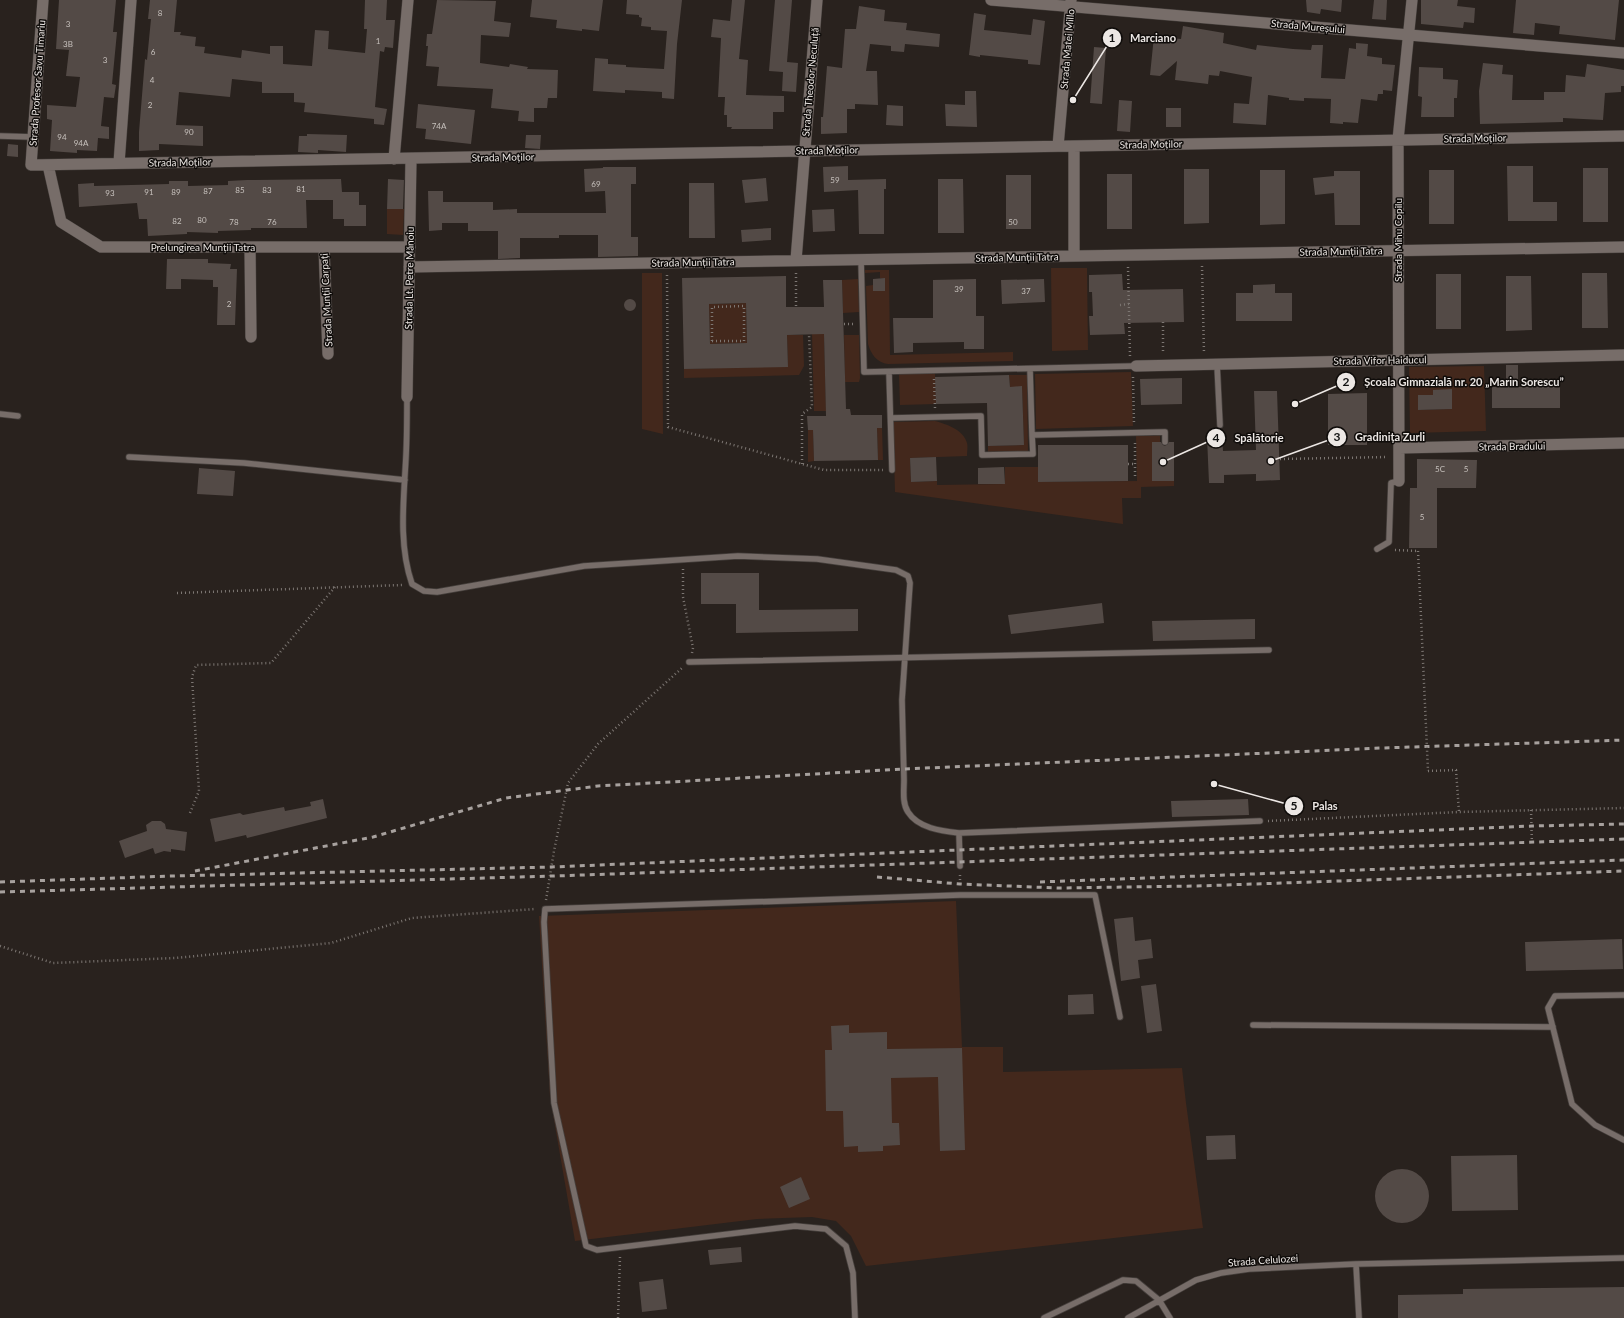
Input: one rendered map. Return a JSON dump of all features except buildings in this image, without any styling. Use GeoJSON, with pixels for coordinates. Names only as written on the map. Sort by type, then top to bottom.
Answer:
{"type":"FeatureCollection","features":[{"type":"Feature","properties":{"kind":"street","name":"Strada Profesor Savu Timariu"},"geometry":{"type":"LineString","coordinates":[[31,165],[43,0]]}},
{"type":"Feature","properties":{"kind":"street"},"geometry":{"type":"LineString","coordinates":[[119,163],[131,0]]}},
{"type":"Feature","properties":{"kind":"street"},"geometry":{"type":"LineString","coordinates":[[394,159],[408,0]]}},
{"type":"Feature","properties":{"kind":"street","name":"Strada Theodor Neculuță"},"geometry":{"type":"LineString","coordinates":[[796,260],[817,0]]}},
{"type":"Feature","properties":{"kind":"street","name":"Strada Mureșului"},"geometry":{"type":"LineString","coordinates":[[991,0],[1071,3],[1409,35],[1624,53]]}},
{"type":"Feature","properties":{"kind":"street","name":"Strada Mihu Copilu"},"geometry":{"type":"LineString","coordinates":[[1399,481],[1398,140],[1412,0]]}},
{"type":"Feature","properties":{"kind":"street","name":"Strada Matei Millo"},"geometry":{"type":"LineString","coordinates":[[1058,146],[1071,3]]}},
{"type":"Feature","properties":{"kind":"street","name":"Strada Moților"},"geometry":{"type":"LineString","coordinates":[[31,165],[1624,136]]}},
{"type":"Feature","properties":{"kind":"street"},"geometry":{"type":"LineString","coordinates":[[1074,146],[1074,256]]}},
{"type":"Feature","properties":{"kind":"street","name":"Strada Lt. Petre Mănoiu"},"geometry":{"type":"LineString","coordinates":[[407,396],[411,159]]}},
{"type":"Feature","properties":{"kind":"street","name":"Prelungirea Munții Tatra"},"geometry":{"type":"LineString","coordinates":[[48,165],[61,222],[101,247],[410,247]]}},
{"type":"Feature","properties":{"kind":"street"},"geometry":{"type":"LineString","coordinates":[[250,247],[251,336]]}},
{"type":"Feature","properties":{"kind":"street","name":"Strada Munții Carpați"},"geometry":{"type":"LineString","coordinates":[[324,247],[328,354]]}},
{"type":"Feature","properties":{"kind":"street","name":"Strada Munții Tatra"},"geometry":{"type":"LineString","coordinates":[[409,267],[1624,247]]}},
{"type":"Feature","properties":{"kind":"street","name":"Strada Vifor Haiducul"},"geometry":{"type":"LineString","coordinates":[[1134,366],[1624,355]]}},
{"type":"Feature","properties":{"kind":"street","name":"Strada Bradului"},"geometry":{"type":"LineString","coordinates":[[1399,453],[1624,443]]}},
{"type":"Feature","properties":{"kind":"lane"},"geometry":{"type":"LineString","coordinates":[[0,136],[33,137]]}},
{"type":"Feature","properties":{"kind":"lane"},"geometry":{"type":"LineString","coordinates":[[861,259],[864,372],[1134,366]]}},
{"type":"Feature","properties":{"kind":"lane"},"geometry":{"type":"LineString","coordinates":[[1217,364],[1220,425]]}},
{"type":"Feature","properties":{"kind":"lane"},"geometry":{"type":"LineString","coordinates":[[890,418],[981,416],[982,455],[1032,454],[1030,369]]}},
{"type":"Feature","properties":{"kind":"lane"},"geometry":{"type":"LineString","coordinates":[[889,372],[892,470]]}},
{"type":"Feature","properties":{"kind":"lane"},"geometry":{"type":"LineString","coordinates":[[407,396],[408,428],[403,517],[406,567],[412,584],[424,591],[437,592],[584,566],[738,556],[817,559],[896,570],[908,576],[910,583],[902,700],[904,733],[904,795],[907,811],[916,820],[936,830],[959,833],[1260,821]]}},
{"type":"Feature","properties":{"kind":"lane"},"geometry":{"type":"LineString","coordinates":[[0,414],[18,416]]}},
{"type":"Feature","properties":{"kind":"lane"},"geometry":{"type":"LineString","coordinates":[[1032,435],[1165,432],[1165,442]]}},
{"type":"Feature","properties":{"kind":"lane"},"geometry":{"type":"LineString","coordinates":[[129,457],[244,463],[405,480]]}},
{"type":"Feature","properties":{"kind":"lane"},"geometry":{"type":"LineString","coordinates":[[1377,549],[1389,542],[1390,483],[1399,481]]}},
{"type":"Feature","properties":{"kind":"lane"},"geometry":{"type":"LineString","coordinates":[[689,662],[1269,650]]}},
{"type":"Feature","properties":{"kind":"lane"},"geometry":{"type":"LineString","coordinates":[[959,833],[960,866]]}},
{"type":"Feature","properties":{"kind":"lane"},"geometry":{"type":"LineString","coordinates":[[855,1318],[853,1273],[846,1246],[826,1228],[795,1226],[597,1250],[586,1246],[554,1103],[544,922],[545,909],[960,895],[1095,895],[1120,1017]]}},
{"type":"Feature","properties":{"kind":"lane"},"geometry":{"type":"LineString","coordinates":[[1624,994],[1555,996],[1548,1008],[1572,1104],[1595,1125],[1624,1140]]}},
{"type":"Feature","properties":{"kind":"lane"},"geometry":{"type":"LineString","coordinates":[[1253,1024],[1553,1027]]}},
{"type":"Feature","properties":{"kind":"lane","name":"Strada Celulozei"},"geometry":{"type":"LineString","coordinates":[[1128,1318],[1196,1280],[1221,1273],[1249,1269],[1356,1264],[1624,1258]]}},
{"type":"Feature","properties":{"kind":"lane"},"geometry":{"type":"LineString","coordinates":[[1356,1264],[1359,1318]]}},
{"type":"Feature","properties":{"kind":"lane"},"geometry":{"type":"LineString","coordinates":[[1044,1318],[1122,1280],[1136,1282],[1159,1300],[1170,1318]]}},
{"type":"Feature","properties":{"kind":"path"},"geometry":{"type":"LineString","coordinates":[[1202,254],[1204,364]]}},
{"type":"Feature","properties":{"kind":"path"},"geometry":{"type":"LineString","coordinates":[[1128,255],[1129,304],[1134,366]]}},
{"type":"Feature","properties":{"kind":"path"},"geometry":{"type":"LineString","coordinates":[[796,260],[796,307]]}},
{"type":"Feature","properties":{"kind":"path"},"geometry":{"type":"LineString","coordinates":[[667,262],[668,427],[824,470],[892,470]]}},
{"type":"Feature","properties":{"kind":"path"},"geometry":{"type":"LineString","coordinates":[[1120,305],[1129,304]]}},
{"type":"Feature","properties":{"kind":"path"},"geometry":{"type":"LineString","coordinates":[[711,305],[744,305],[744,342],[712,342],[711,305]]}},
{"type":"Feature","properties":{"kind":"path"},"geometry":{"type":"LineString","coordinates":[[1163,322],[1164,365]]}},
{"type":"Feature","properties":{"kind":"path"},"geometry":{"type":"LineString","coordinates":[[802,464],[802,414],[812,407],[809,334]]}},
{"type":"Feature","properties":{"kind":"path"},"geometry":{"type":"LineString","coordinates":[[934,371],[935,408]]}},
{"type":"Feature","properties":{"kind":"path"},"geometry":{"type":"LineString","coordinates":[[1280,458],[1399,453]]}},
{"type":"Feature","properties":{"kind":"path"},"geometry":{"type":"LineString","coordinates":[[1128,464],[1135,464]]}},
{"type":"Feature","properties":{"kind":"path"},"geometry":{"type":"LineString","coordinates":[[1377,549],[1418,551],[1428,771],[1456,770],[1458,812]]}},
{"type":"Feature","properties":{"kind":"path"},"geometry":{"type":"LineString","coordinates":[[0,946],[53,963],[175,958],[331,943],[412,918],[545,909],[554,851],[568,783],[598,744],[689,662],[693,648],[683,597],[682,560]]}},
{"type":"Feature","properties":{"kind":"path"},"geometry":{"type":"LineString","coordinates":[[177,593],[412,584]]}},
{"type":"Feature","properties":{"kind":"path"},"geometry":{"type":"LineString","coordinates":[[190,813],[199,791],[192,677],[196,665],[271,663],[335,587]]}},
{"type":"Feature","properties":{"kind":"path"},"geometry":{"type":"LineString","coordinates":[[1260,821],[1458,812],[1624,808]]}},
{"type":"Feature","properties":{"kind":"path"},"geometry":{"type":"LineString","coordinates":[[1531,810],[1532,845]]}},
{"type":"Feature","properties":{"kind":"path"},"geometry":{"type":"LineString","coordinates":[[960,866],[960,895]]}},
{"type":"Feature","properties":{"kind":"path"},"geometry":{"type":"LineString","coordinates":[[618,1318],[620,1247]]}},
{"type":"Feature","properties":{"kind":"shaded area"},"geometry":{"type":"Polygon","coordinates":[[[387,209],[404,209],[403,235],[387,234],[387,209]]]}},
{"type":"Feature","properties":{"kind":"shaded area"},"geometry":{"type":"Polygon","coordinates":[[[1051,268],[1087,268],[1088,350],[1052,351],[1051,268]]]}},
{"type":"Feature","properties":{"kind":"shaded area"},"geometry":{"type":"Polygon","coordinates":[[[865,270],[889,270],[890,355],[1013,352],[1013,361],[888,364],[881,362],[873,354],[868,344],[866,286],[873,285],[873,291],[885,291],[885,279],[880,278],[880,272],[865,273],[865,270]]]}},
{"type":"Feature","properties":{"kind":"shaded area"},"geometry":{"type":"Polygon","coordinates":[[[642,273],[662,273],[663,434],[642,429],[642,273]]]}},
{"type":"Feature","properties":{"kind":"shaded area"},"geometry":{"type":"Polygon","coordinates":[[[858,279],[859,312],[843,313],[842,280],[858,279]]]}},
{"type":"Feature","properties":{"kind":"shaded area"},"geometry":{"type":"Polygon","coordinates":[[[746,303],[747,343],[710,344],[709,304],[746,303]]]}},
{"type":"Feature","properties":{"kind":"shaded area"},"geometry":{"type":"Polygon","coordinates":[[[812,334],[824,334],[826,411],[814,411],[812,334]]]}},
{"type":"Feature","properties":{"kind":"shaded area"},"geometry":{"type":"Polygon","coordinates":[[[787,335],[803,335],[804,366],[799,375],[684,378],[684,369],[788,366],[787,335]]]}},
{"type":"Feature","properties":{"kind":"shaded area"},"geometry":{"type":"Polygon","coordinates":[[[844,335],[859,335],[859,382],[845,382],[844,335]]]}},
{"type":"Feature","properties":{"kind":"shaded area"},"geometry":{"type":"Polygon","coordinates":[[[1484,366],[1486,431],[1410,433],[1409,367],[1484,366]],[[1434,390],[1433,395],[1418,395],[1418,410],[1452,409],[1452,390],[1434,390]]]}},
{"type":"Feature","properties":{"kind":"shaded area"},"geometry":{"type":"Polygon","coordinates":[[[1131,372],[1133,426],[1036,429],[1035,374],[1131,372]]]}},
{"type":"Feature","properties":{"kind":"shaded area"},"geometry":{"type":"Polygon","coordinates":[[[935,373],[936,404],[900,405],[899,374],[935,373]]]}},
{"type":"Feature","properties":{"kind":"shaded area"},"geometry":{"type":"Polygon","coordinates":[[[1009,375],[1027,375],[1028,452],[988,453],[988,446],[1024,445],[1022,387],[1010,387],[1009,375]]]}},
{"type":"Feature","properties":{"kind":"shaded area"},"geometry":{"type":"Polygon","coordinates":[[[935,421],[949,426],[962,434],[967,443],[967,456],[910,458],[911,482],[937,481],[937,485],[1005,484],[1005,467],[1038,467],[1038,482],[1137,481],[1136,436],[1160,435],[1153,481],[1174,481],[1174,486],[1141,487],[1141,498],[1122,498],[1123,524],[895,492],[893,422],[935,421]]]}},
{"type":"Feature","properties":{"kind":"shaded area"},"geometry":{"type":"Polygon","coordinates":[[[877,428],[882,428],[883,460],[878,460],[877,428]]]}},
{"type":"Feature","properties":{"kind":"shaded area"},"geometry":{"type":"Polygon","coordinates":[[[808,430],[813,430],[814,461],[808,462],[808,430]]]}},
{"type":"Feature","properties":{"kind":"shaded area"},"geometry":{"type":"Polygon","coordinates":[[[956,901],[962,1047],[1003,1047],[1003,1072],[1182,1068],[1203,1228],[866,1266],[851,1236],[836,1221],[812,1217],[757,1219],[575,1241],[550,1097],[539,916],[956,901]]]}},
{"type":"Feature","properties":{"kind":"railway"},"geometry":{"type":"LineString","coordinates":[[195,871],[373,837],[506,798],[598,786],[904,769],[1382,748],[1624,740]]}},
{"type":"Feature","properties":{"kind":"railway"},"geometry":{"type":"LineString","coordinates":[[0,882],[172,876],[551,867],[1532,826],[1624,824]]}},
{"type":"Feature","properties":{"kind":"railway"},"geometry":{"type":"LineString","coordinates":[[0,892],[554,876],[1624,839]]}},
{"type":"Feature","properties":{"kind":"railway"},"geometry":{"type":"LineString","coordinates":[[1040,882],[1624,860]]}},
{"type":"Feature","properties":{"kind":"railway"},"geometry":{"type":"LineString","coordinates":[[877,877],[960,884],[1058,888],[1197,886],[1624,871]]}},
{"type":"Feature","properties":{"kind":"place","name":"Marciano"},"geometry":{"type":"Point","coordinates":[1073,100]}},
{"type":"Feature","properties":{"kind":"place","name":"Școala Gimnazială nr. 20 „Marin Sorescu”"},"geometry":{"type":"Point","coordinates":[1295,404]}},
{"type":"Feature","properties":{"kind":"place","name":"Gradinița Zurli"},"geometry":{"type":"Point","coordinates":[1271,461]}},
{"type":"Feature","properties":{"kind":"place","name":"Spălătorie"},"geometry":{"type":"Point","coordinates":[1163,462]}},
{"type":"Feature","properties":{"kind":"place","name":"Palas"},"geometry":{"type":"Point","coordinates":[1214,784]}}]}
